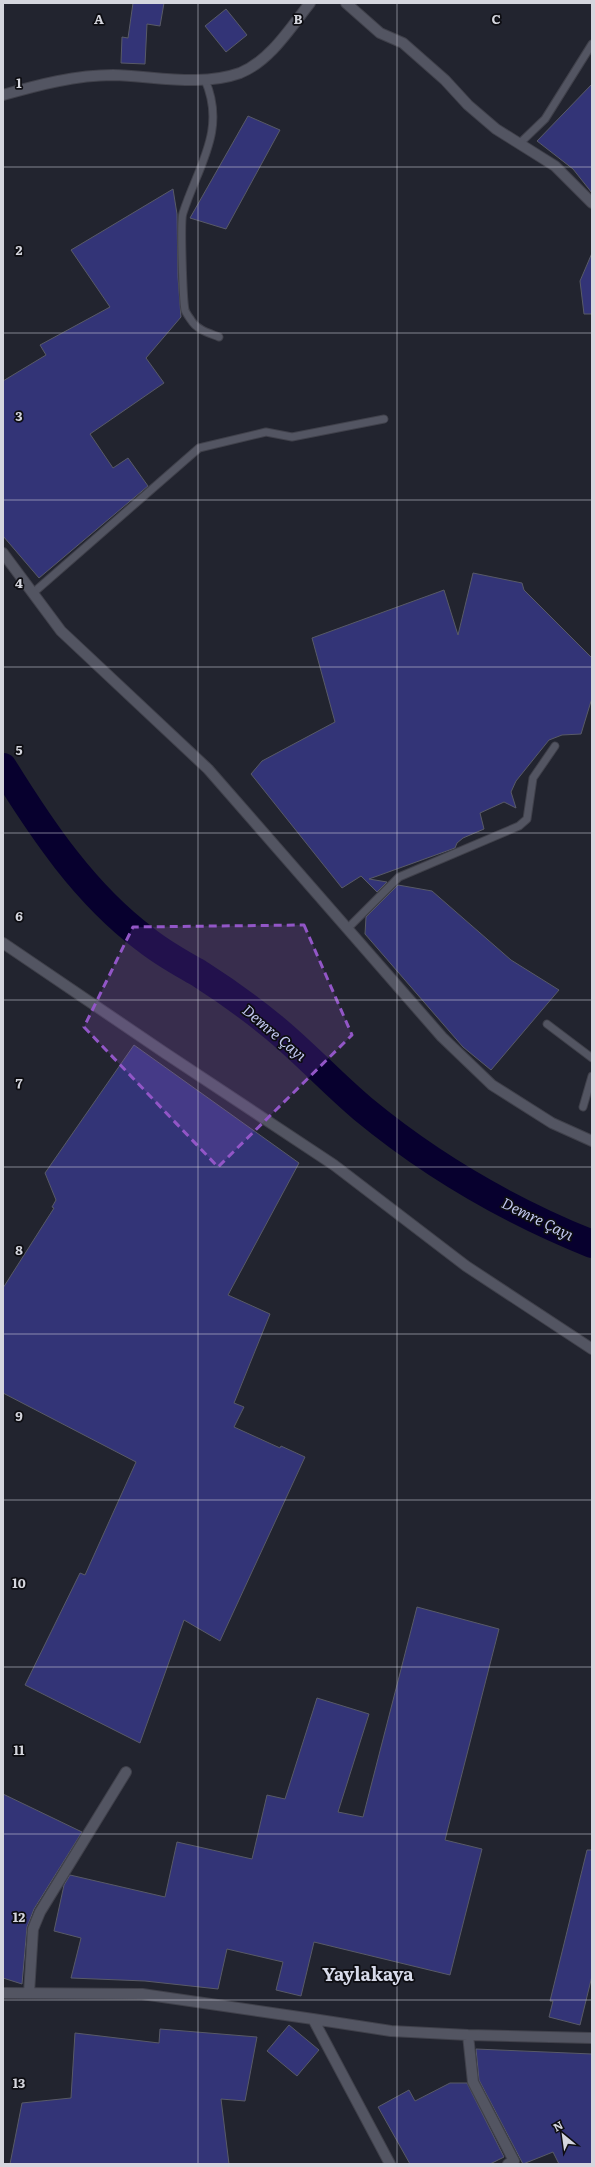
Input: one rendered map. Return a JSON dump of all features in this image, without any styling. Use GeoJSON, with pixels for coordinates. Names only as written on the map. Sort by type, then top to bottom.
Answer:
{"type":"FeatureCollection","features":[{"type":"Feature","properties":{"kind":"street"},"geometry":{"type":"LineString","coordinates":[[3,95],[53,82],[112,75],[205,80],[240,72],[272,52],[310,3]]}},
{"type":"Feature","properties":{"kind":"street"},"geometry":{"type":"LineString","coordinates":[[346,3],[380,34],[403,43],[446,80],[468,105],[496,129],[555,166],[592,203]]}},
{"type":"Feature","properties":{"kind":"street"},"geometry":{"type":"LineString","coordinates":[[3,553],[60,631],[208,769],[442,1037],[492,1085],[552,1123],[592,1141]]}},
{"type":"Feature","properties":{"kind":"street"},"geometry":{"type":"LineString","coordinates":[[3,943],[165,1054],[334,1165],[466,1266],[592,1350]]}},
{"type":"Feature","properties":{"kind":"street"},"geometry":{"type":"LineString","coordinates":[[30,1993],[33,1929],[40,1912],[126,1772]]}},
{"type":"Feature","properties":{"kind":"street"},"geometry":{"type":"LineString","coordinates":[[3,1993],[142,1994],[391,2031],[468,2035],[592,2038]]}},
{"type":"Feature","properties":{"kind":"street"},"geometry":{"type":"LineString","coordinates":[[313,2019],[390,2164]]}},
{"type":"Feature","properties":{"kind":"street"},"geometry":{"type":"LineString","coordinates":[[468,2035],[472,2082],[514,2161],[508,2164]]}},
{"type":"Feature","properties":{"kind":"lane"},"geometry":{"type":"LineString","coordinates":[[519,144],[546,118],[592,44]]}},
{"type":"Feature","properties":{"kind":"lane"},"geometry":{"type":"LineString","coordinates":[[205,80],[211,95],[213,114],[211,139],[200,172],[182,214],[185,310],[192,322],[200,329],[219,337]]}},
{"type":"Feature","properties":{"kind":"lane"},"geometry":{"type":"LineString","coordinates":[[33,593],[199,448],[266,432],[292,437],[384,419]]}},
{"type":"Feature","properties":{"kind":"lane"},"geometry":{"type":"LineString","coordinates":[[348,928],[399,877],[519,826],[527,819],[533,778],[555,746]]}},
{"type":"Feature","properties":{"kind":"lane"},"geometry":{"type":"LineString","coordinates":[[547,1024],[592,1058]]}},
{"type":"Feature","properties":{"kind":"lane"},"geometry":{"type":"LineString","coordinates":[[583,1106],[592,1076]]}},
{"type":"Feature","properties":{"kind":"highlighted area"},"geometry":{"type":"Polygon","coordinates":[[[304,925],[352,1035],[218,1167],[84,1027],[133,927],[304,925]]]}},
{"type":"Feature","properties":{"kind":"building"},"geometry":{"type":"Polygon","coordinates":[[[133,3],[164,3],[160,26],[147,24],[145,64],[121,63],[122,37],[128,38],[133,3]]]}},
{"type":"Feature","properties":{"kind":"building"},"geometry":{"type":"Polygon","coordinates":[[[226,9],[247,35],[226,52],[205,26],[226,9]]]}},
{"type":"Feature","properties":{"kind":"building"},"geometry":{"type":"Polygon","coordinates":[[[592,84],[592,193],[573,169],[537,141],[592,84]]]}},
{"type":"Feature","properties":{"kind":"building"},"geometry":{"type":"Polygon","coordinates":[[[248,116],[280,130],[226,229],[190,218],[248,116]]]}},
{"type":"Feature","properties":{"kind":"building"},"geometry":{"type":"Polygon","coordinates":[[[173,189],[177,214],[178,277],[181,317],[146,358],[164,383],[90,434],[113,468],[128,458],[148,486],[39,578],[3,536],[3,381],[46,355],[40,345],[110,307],[71,250],[173,189]]]}},
{"type":"Feature","properties":{"kind":"building"},"geometry":{"type":"Polygon","coordinates":[[[592,253],[592,314],[584,314],[580,281],[592,253]]]}},
{"type":"Feature","properties":{"kind":"building"},"geometry":{"type":"Polygon","coordinates":[[[473,573],[522,583],[524,590],[592,658],[592,698],[581,734],[562,735],[549,740],[516,781],[511,792],[516,808],[504,802],[480,813],[484,829],[463,838],[457,843],[455,848],[369,879],[387,882],[377,892],[361,876],[342,888],[251,774],[262,761],[335,722],[312,638],[444,590],[458,635],[473,573]]]}},
{"type":"Feature","properties":{"kind":"building"},"geometry":{"type":"Polygon","coordinates":[[[398,885],[432,891],[511,960],[559,990],[491,1070],[463,1047],[365,934],[366,917],[398,885]]]}},
{"type":"Feature","properties":{"kind":"building"},"geometry":{"type":"Polygon","coordinates":[[[134,1045],[299,1163],[228,1295],[270,1314],[234,1403],[244,1407],[234,1427],[280,1448],[281,1446],[305,1457],[220,1641],[184,1620],[140,1743],[25,1685],[80,1573],[85,1575],[136,1462],[3,1393],[3,1288],[54,1208],[52,1207],[56,1200],[45,1173],[134,1045]]]}},
{"type":"Feature","properties":{"kind":"building"},"geometry":{"type":"Polygon","coordinates":[[[417,1607],[499,1629],[445,1840],[482,1849],[450,1975],[314,1942],[301,1996],[276,1990],[283,1962],[227,1949],[218,1989],[145,1981],[71,1978],[81,1938],[54,1931],[64,1885],[70,1875],[165,1897],[177,1842],[252,1859],[267,1795],[285,1799],[317,1698],[369,1714],[338,1812],[363,1817],[417,1607]]]}},
{"type":"Feature","properties":{"kind":"building"},"geometry":{"type":"Polygon","coordinates":[[[3,1794],[82,1832],[34,1909],[27,1927],[22,1984],[3,1978],[3,1794]]]}},
{"type":"Feature","properties":{"kind":"building"},"geometry":{"type":"Polygon","coordinates":[[[587,1850],[592,1850],[592,1976],[580,2025],[549,2017],[553,2001],[550,2001],[587,1850]]]}},
{"type":"Feature","properties":{"kind":"building"},"geometry":{"type":"Polygon","coordinates":[[[289,2025],[319,2050],[297,2076],[267,2051],[289,2025]]]}},
{"type":"Feature","properties":{"kind":"building"},"geometry":{"type":"Polygon","coordinates":[[[160,2029],[257,2037],[245,2101],[221,2099],[229,2164],[10,2164],[22,2103],[71,2098],[75,2033],[159,2043],[160,2029]]]}},
{"type":"Feature","properties":{"kind":"building"},"geometry":{"type":"Polygon","coordinates":[[[476,2049],[592,2054],[592,2164],[559,2164],[553,2152],[523,2164],[479,2080],[476,2049]]]}},
{"type":"Feature","properties":{"kind":"building"},"geometry":{"type":"Polygon","coordinates":[[[450,2083],[467,2083],[504,2157],[490,2164],[410,2164],[378,2107],[409,2090],[415,2101],[450,2083]]]}},
{"type":"Feature","properties":{"kind":"waterway","name":"Demre Çayı"},"geometry":{"type":"LineString","coordinates":[[3,767],[33,814],[66,860],[103,902],[151,944],[219,986],[255,1012],[284,1036],[363,1109],[416,1150],[473,1186],[502,1202],[531,1217],[592,1244]]}},
{"type":"Feature","properties":{"kind":"district","name":"Yaylakaya"},"geometry":{"type":"Point","coordinates":[368,1973]}}]}
